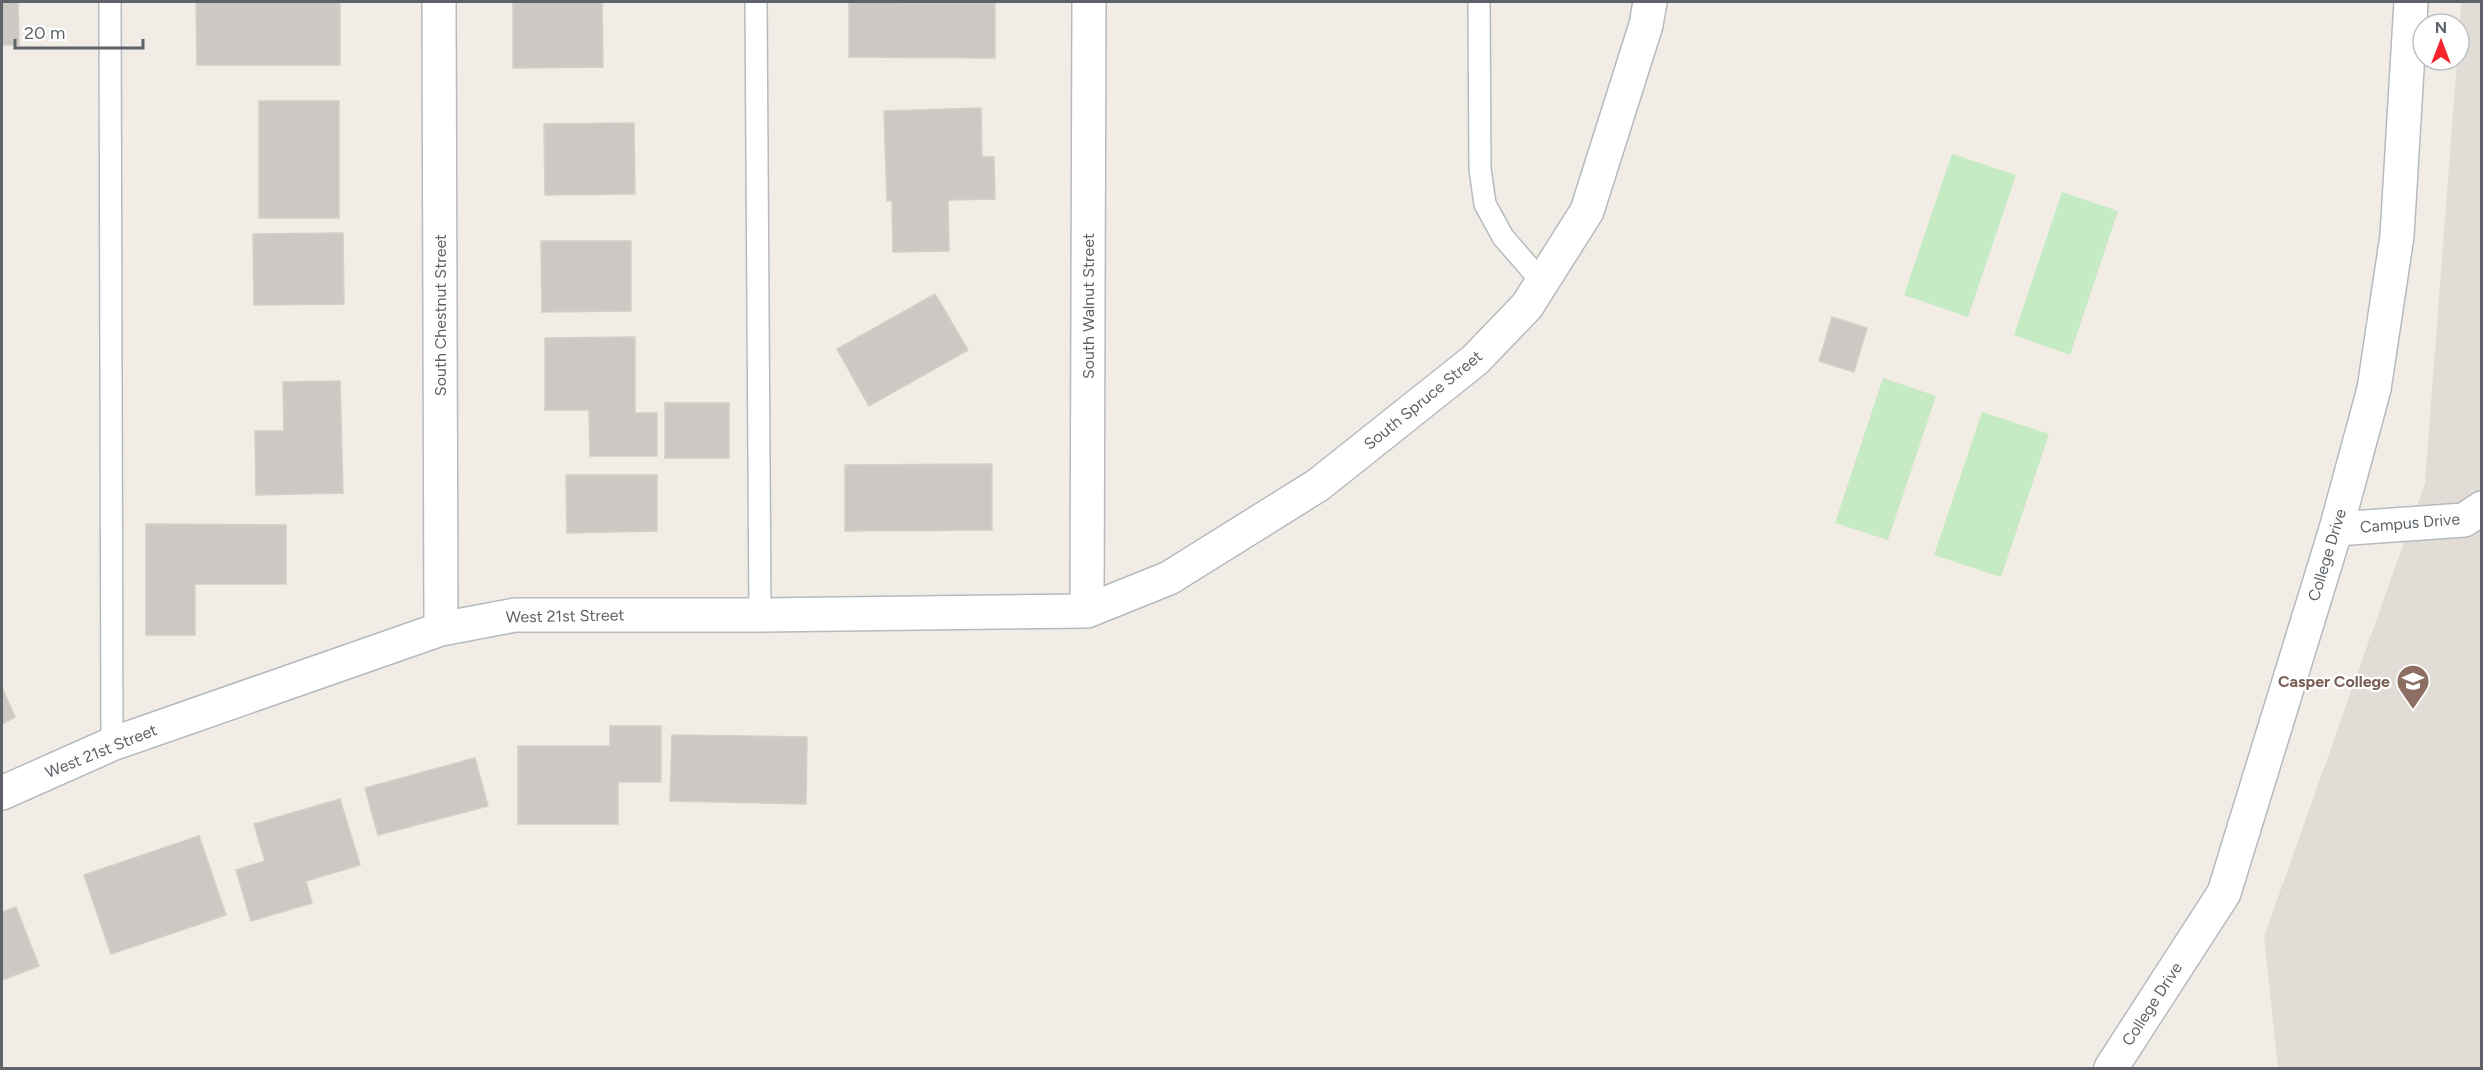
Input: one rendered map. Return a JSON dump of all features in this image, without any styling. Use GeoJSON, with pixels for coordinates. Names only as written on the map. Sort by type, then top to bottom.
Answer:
{"type":"FeatureCollection","features":[{"type":"Feature","properties":{"kind":"street","name":"South Chestnut Street"},"geometry":{"type":"LineString","coordinates":[[439,2],[441,629]]}},
{"type":"Feature","properties":{"kind":"street","name":"South Walnut Street"},"geometry":{"type":"LineString","coordinates":[[1087,610],[1089,2]]}},
{"type":"Feature","properties":{"kind":"street","name":"South Spruce Street"},"geometry":{"type":"LineString","coordinates":[[1087,610],[1169,578],[1318,485],[1475,360],[1527,306],[1587,211],[1646,25],[1650,2]]}},
{"type":"Feature","properties":{"kind":"street","name":"College Drive"},"geometry":{"type":"LineString","coordinates":[[2111,1068],[2224,893],[2336,529],[2374,389],[2397,236],[2411,2]]}},
{"type":"Feature","properties":{"kind":"street","name":"Campus Drive"},"geometry":{"type":"LineString","coordinates":[[2336,529],[2464,520],[2481,508]]}},
{"type":"Feature","properties":{"kind":"street","name":"West 21st Street"},"geometry":{"type":"LineString","coordinates":[[2,793],[112,744],[441,629],[515,615],[760,615],[1087,610]]}},
{"type":"Feature","properties":{"kind":"lane"},"geometry":{"type":"LineString","coordinates":[[110,2],[112,744]]}},
{"type":"Feature","properties":{"kind":"lane"},"geometry":{"type":"LineString","coordinates":[[756,2],[760,615]]}},
{"type":"Feature","properties":{"kind":"lane"},"geometry":{"type":"LineString","coordinates":[[1479,2],[1480,169],[1485,204],[1503,237],[1542,282]]}},
{"type":"Feature","properties":{"kind":"shaded area","name":"Casper College"},"geometry":{"type":"Polygon","coordinates":[[[2461,2],[2481,2],[2481,1068],[2278,1068],[2264,937],[2425,483],[2456,72],[2471,72],[2471,12],[2461,12],[2461,2]]]}},
{"type":"Feature","properties":{"kind":"green space"},"geometry":{"type":"Polygon","coordinates":[[[1952,154],[2016,175],[1968,317],[1904,295],[1952,154]]]}},
{"type":"Feature","properties":{"kind":"green space"},"geometry":{"type":"Polygon","coordinates":[[[2062,192],[2118,211],[2070,355],[2014,335],[2062,192]]]}},
{"type":"Feature","properties":{"kind":"green space"},"geometry":{"type":"Polygon","coordinates":[[[1883,378],[1936,396],[1888,540],[1835,523],[1883,378]]]}},
{"type":"Feature","properties":{"kind":"green space"},"geometry":{"type":"Polygon","coordinates":[[[1982,412],[2049,434],[2001,577],[1934,555],[1982,412]]]}},
{"type":"Feature","properties":{"kind":"building"},"geometry":{"type":"Polygon","coordinates":[[[2,2],[18,2],[19,45],[2,45],[2,2]]]}},
{"type":"Feature","properties":{"kind":"building"},"geometry":{"type":"Polygon","coordinates":[[[196,2],[340,2],[340,65],[197,65],[196,2]]]}},
{"type":"Feature","properties":{"kind":"building"},"geometry":{"type":"Polygon","coordinates":[[[513,2],[602,2],[603,67],[513,68],[513,2]]]}},
{"type":"Feature","properties":{"kind":"building"},"geometry":{"type":"Polygon","coordinates":[[[849,2],[995,3],[995,58],[849,57],[849,2]]]}},
{"type":"Feature","properties":{"kind":"building"},"geometry":{"type":"Polygon","coordinates":[[[259,101],[339,101],[339,218],[259,218],[259,101]]]}},
{"type":"Feature","properties":{"kind":"building"},"geometry":{"type":"Polygon","coordinates":[[[981,108],[982,157],[994,157],[995,199],[948,200],[949,251],[893,252],[892,200],[887,201],[884,111],[981,108]]]}},
{"type":"Feature","properties":{"kind":"building"},"geometry":{"type":"Polygon","coordinates":[[[634,123],[635,194],[545,195],[544,124],[634,123]]]}},
{"type":"Feature","properties":{"kind":"building"},"geometry":{"type":"Polygon","coordinates":[[[343,233],[344,304],[254,305],[253,234],[343,233]]]}},
{"type":"Feature","properties":{"kind":"building"},"geometry":{"type":"Polygon","coordinates":[[[541,241],[631,241],[631,311],[542,312],[541,241]]]}},
{"type":"Feature","properties":{"kind":"building"},"geometry":{"type":"Polygon","coordinates":[[[935,294],[968,350],[869,406],[837,349],[935,294]]]}},
{"type":"Feature","properties":{"kind":"building"},"geometry":{"type":"Polygon","coordinates":[[[1832,317],[1867,328],[1854,372],[1819,361],[1832,317]]]}},
{"type":"Feature","properties":{"kind":"building"},"geometry":{"type":"Polygon","coordinates":[[[635,337],[635,413],[657,413],[657,456],[590,456],[589,410],[545,410],[545,338],[635,337]]]}},
{"type":"Feature","properties":{"kind":"building"},"geometry":{"type":"Polygon","coordinates":[[[340,381],[343,493],[256,495],[255,431],[284,431],[283,382],[340,381]]]}},
{"type":"Feature","properties":{"kind":"building"},"geometry":{"type":"Polygon","coordinates":[[[665,403],[729,403],[729,458],[665,458],[665,403]]]}},
{"type":"Feature","properties":{"kind":"building"},"geometry":{"type":"Polygon","coordinates":[[[992,464],[992,530],[845,531],[845,465],[992,464]]]}},
{"type":"Feature","properties":{"kind":"building"},"geometry":{"type":"Polygon","coordinates":[[[566,475],[657,475],[657,531],[567,533],[566,475]]]}},
{"type":"Feature","properties":{"kind":"building"},"geometry":{"type":"Polygon","coordinates":[[[146,524],[286,525],[286,584],[195,584],[195,635],[146,635],[146,524]]]}},
{"type":"Feature","properties":{"kind":"building"},"geometry":{"type":"Polygon","coordinates":[[[2,688],[15,717],[2,724],[2,688]]]}},
{"type":"Feature","properties":{"kind":"building"},"geometry":{"type":"Polygon","coordinates":[[[610,726],[661,726],[661,782],[618,782],[618,824],[518,824],[518,746],[610,746],[610,726]]]}},
{"type":"Feature","properties":{"kind":"building"},"geometry":{"type":"Polygon","coordinates":[[[672,735],[807,737],[806,804],[670,801],[672,735]]]}},
{"type":"Feature","properties":{"kind":"building"},"geometry":{"type":"Polygon","coordinates":[[[475,758],[488,806],[378,835],[365,788],[475,758]]]}},
{"type":"Feature","properties":{"kind":"building"},"geometry":{"type":"Polygon","coordinates":[[[340,799],[360,865],[306,881],[312,903],[251,921],[236,870],[265,861],[254,824],[340,799]]]}},
{"type":"Feature","properties":{"kind":"building"},"geometry":{"type":"Polygon","coordinates":[[[199,836],[226,915],[111,954],[84,875],[199,836]]]}},
{"type":"Feature","properties":{"kind":"building"},"geometry":{"type":"Polygon","coordinates":[[[16,907],[39,966],[2,980],[2,912],[16,907]]]}},
{"type":"Feature","properties":{"kind":"place","name":"Casper College"},"geometry":{"type":"Point","coordinates":[2413,710]}}]}
